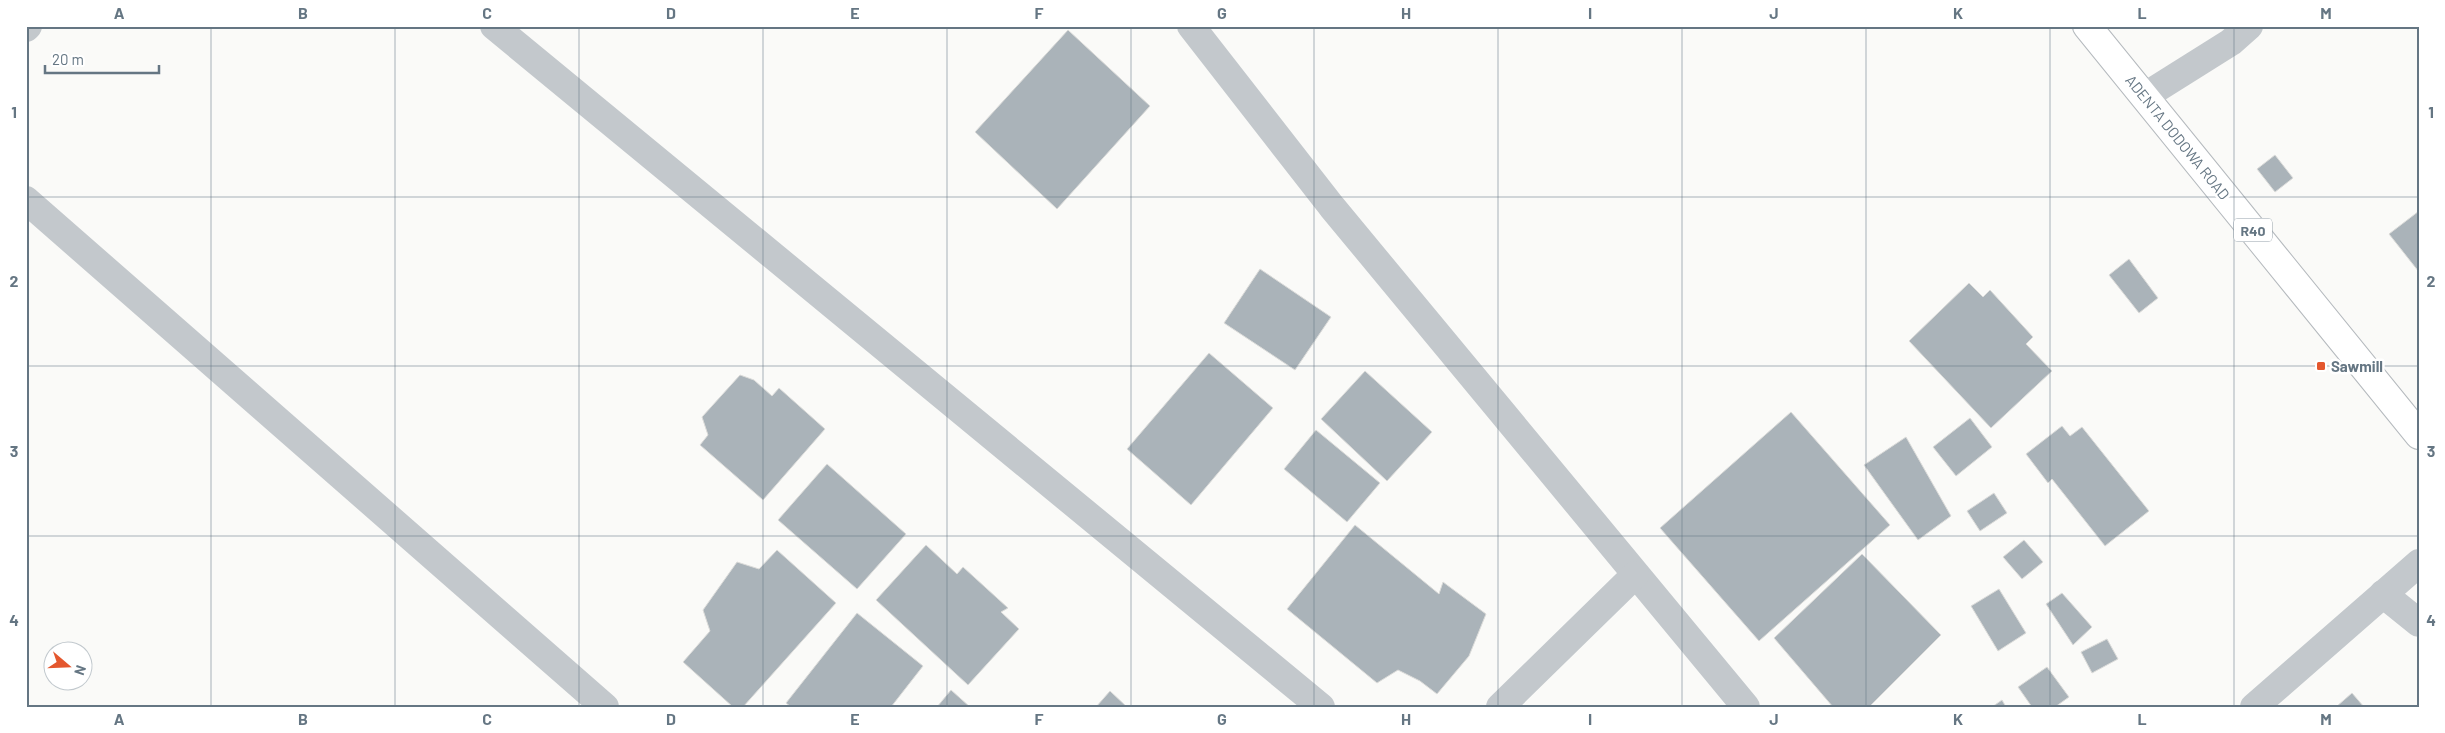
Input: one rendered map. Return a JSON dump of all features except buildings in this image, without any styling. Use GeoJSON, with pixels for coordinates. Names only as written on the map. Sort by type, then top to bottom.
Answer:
{"type":"FeatureCollection","features":[{"type":"Feature","properties":{"kind":"main road","name":"ADENTA DODOWA ROAD"},"geometry":{"type":"LineString","coordinates":[[2087,26],[2419,435]]}},
{"type":"Feature","properties":{"kind":"street"},"geometry":{"type":"LineString","coordinates":[[494,26],[1321,707]]}},
{"type":"Feature","properties":{"kind":"street"},"geometry":{"type":"LineString","coordinates":[[1191,26],[1332,207],[1746,707]]}},
{"type":"Feature","properties":{"kind":"street"},"geometry":{"type":"LineString","coordinates":[[2145,96],[2231,42],[2248,26]]}},
{"type":"Feature","properties":{"kind":"street"},"geometry":{"type":"LineString","coordinates":[[26,200],[604,707]]}},
{"type":"Feature","properties":{"kind":"street"},"geometry":{"type":"LineString","coordinates":[[2254,707],[2419,563]]}},
{"type":"Feature","properties":{"kind":"street"},"geometry":{"type":"LineString","coordinates":[[1500,707],[1635,575]]}},
{"type":"Feature","properties":{"kind":"street"},"geometry":{"type":"LineString","coordinates":[[2383,594],[2419,623]]}},
{"type":"Feature","properties":{"kind":"place","name":"Sawmill"},"geometry":{"type":"Point","coordinates":[2321,366]}}]}
